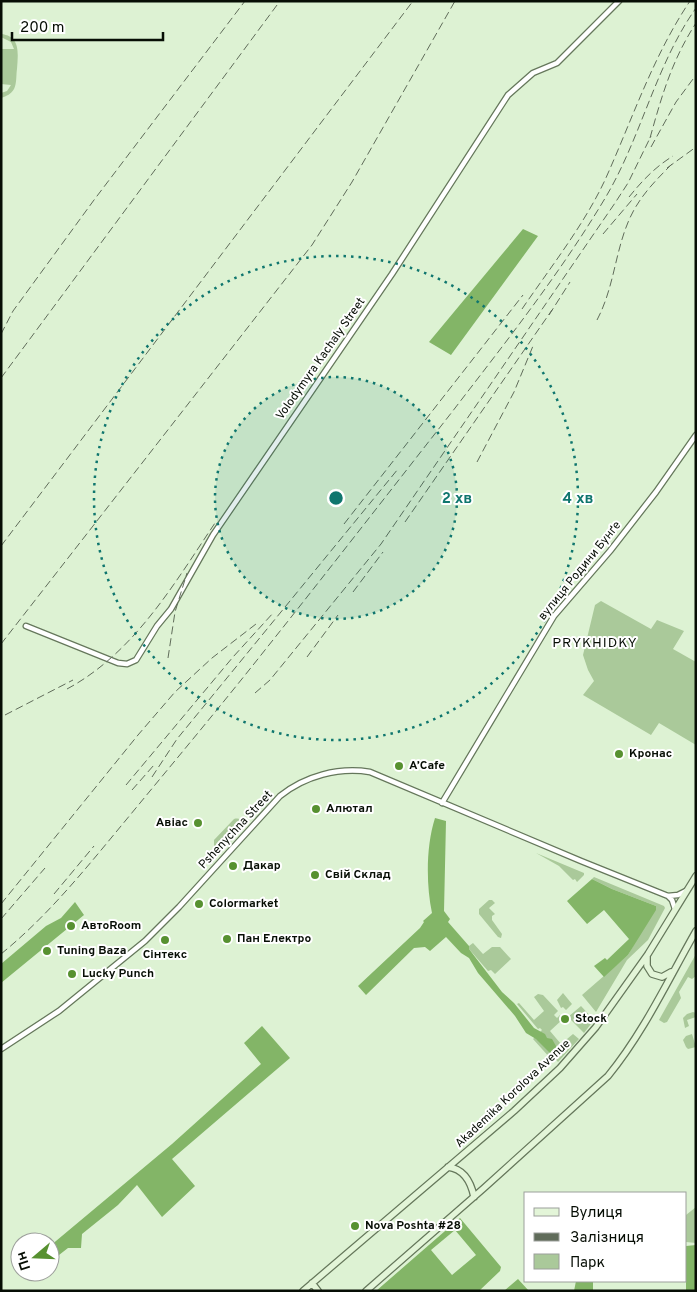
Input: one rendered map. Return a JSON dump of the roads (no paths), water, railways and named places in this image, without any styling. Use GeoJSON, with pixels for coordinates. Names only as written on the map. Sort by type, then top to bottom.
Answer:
{"type":"FeatureCollection","features":[{"type":"Feature","properties":{"kind":"main road","name":"Akademika Korolova Avenue"},"geometry":{"type":"LineString","coordinates":[[303,1291],[514,1111],[560,1068],[591,1034],[648,954],[696,876]]}},
{"type":"Feature","properties":{"kind":"main road"},"geometry":{"type":"LineString","coordinates":[[366,1291],[608,1076],[624,1057],[696,931]]}},
{"type":"Feature","properties":{"kind":"main road"},"geometry":{"type":"LineString","coordinates":[[648,954],[647,966],[652,974],[662,976],[673,971]]}},
{"type":"Feature","properties":{"kind":"main road"},"geometry":{"type":"LineString","coordinates":[[448,1167],[458,1170],[466,1177],[472,1187],[474,1197]]}},
{"type":"Feature","properties":{"kind":"main road"},"geometry":{"type":"LineString","coordinates":[[312,1283],[318,1291]]}},
{"type":"Feature","properties":{"kind":"street","name":"Volodymyra Kachaly Street"},"geometry":{"type":"LineString","coordinates":[[26,626],[118,663],[127,664],[136,660],[157,626],[171,609],[212,535],[392,274],[508,95],[533,73],[557,63],[619,1]]}},
{"type":"Feature","properties":{"kind":"street","name":"вулиця Родини Бунґе"},"geometry":{"type":"LineString","coordinates":[[442,804],[554,616],[610,551],[656,492],[696,435]]}},
{"type":"Feature","properties":{"kind":"street","name":"Pshenychna Street"},"geometry":{"type":"LineString","coordinates":[[1,1049],[59,1011],[145,940],[179,907],[280,796],[294,786],[320,776],[342,771],[358,770],[370,772],[442,804],[668,896]]}},
{"type":"Feature","properties":{"kind":"street"},"geometry":{"type":"LineString","coordinates":[[668,896],[678,895],[688,889]]}},
{"type":"Feature","properties":{"kind":"street"},"geometry":{"type":"LineString","coordinates":[[668,896],[672,900],[675,911]]}},
{"type":"Feature","properties":{"kind":"railway"},"geometry":{"type":"LineString","coordinates":[[1,334],[13,311],[94,200],[245,1]]}},
{"type":"Feature","properties":{"kind":"railway"},"geometry":{"type":"LineString","coordinates":[[1,378],[280,1]]}},
{"type":"Feature","properties":{"kind":"railway"},"geometry":{"type":"LineString","coordinates":[[1,546],[413,1]]}},
{"type":"Feature","properties":{"kind":"railway"},"geometry":{"type":"LineString","coordinates":[[1,644],[312,245],[352,182],[455,1]]}},
{"type":"Feature","properties":{"kind":"railway"},"geometry":{"type":"LineString","coordinates":[[522,309],[566,246],[597,197],[654,66],[690,1]]}},
{"type":"Feature","properties":{"kind":"railway"},"geometry":{"type":"LineString","coordinates":[[1,954],[19,939],[67,890],[196,735],[336,561],[531,308],[587,228],[617,177],[670,54],[696,8]]}},
{"type":"Feature","properties":{"kind":"railway"},"geometry":{"type":"LineString","coordinates":[[650,138],[674,64],[696,23]]}},
{"type":"Feature","properties":{"kind":"railway"},"geometry":{"type":"LineString","coordinates":[[651,147],[676,102],[696,75]]}},
{"type":"Feature","properties":{"kind":"railway"},"geometry":{"type":"LineString","coordinates":[[255,693],[270,680],[381,544],[615,203],[628,183],[651,136]]}},
{"type":"Feature","properties":{"kind":"railway"},"geometry":{"type":"LineString","coordinates":[[667,168],[696,147]]}},
{"type":"Feature","properties":{"kind":"railway"},"geometry":{"type":"LineString","coordinates":[[629,197],[649,175],[673,156]]}},
{"type":"Feature","properties":{"kind":"railway"},"geometry":{"type":"LineString","coordinates":[[597,320],[603,308],[620,245],[629,220],[643,197],[672,164]]}},
{"type":"Feature","properties":{"kind":"railway"},"geometry":{"type":"LineString","coordinates":[[603,234],[637,194]]}},
{"type":"Feature","properties":{"kind":"railway"},"geometry":{"type":"LineString","coordinates":[[549,315],[570,282]]}},
{"type":"Feature","properties":{"kind":"railway"},"geometry":{"type":"LineString","coordinates":[[344,524],[523,295]]}},
{"type":"Feature","properties":{"kind":"railway"},"geometry":{"type":"LineString","coordinates":[[405,522],[552,310]]}},
{"type":"Feature","properties":{"kind":"railway"},"geometry":{"type":"LineString","coordinates":[[477,462],[514,392],[533,346]]}},
{"type":"Feature","properties":{"kind":"railway"},"geometry":{"type":"LineString","coordinates":[[152,777],[177,739],[398,469]]}},
{"type":"Feature","properties":{"kind":"railway"},"geometry":{"type":"LineString","coordinates":[[67,689],[91,674],[132,637],[168,593],[215,523]]}},
{"type":"Feature","properties":{"kind":"railway"},"geometry":{"type":"LineString","coordinates":[[353,592],[383,552]]}},
{"type":"Feature","properties":{"kind":"railway"},"geometry":{"type":"LineString","coordinates":[[168,658],[175,612],[187,573]]}},
{"type":"Feature","properties":{"kind":"railway"},"geometry":{"type":"LineString","coordinates":[[126,785],[233,657],[274,612]]}},
{"type":"Feature","properties":{"kind":"railway"},"geometry":{"type":"LineString","coordinates":[[307,657],[338,615]]}},
{"type":"Feature","properties":{"kind":"railway"},"geometry":{"type":"LineString","coordinates":[[1,904],[175,692],[212,658],[256,624]]}},
{"type":"Feature","properties":{"kind":"railway"},"geometry":{"type":"LineString","coordinates":[[5,715],[73,680]]}},
{"type":"Feature","properties":{"kind":"railway"},"geometry":{"type":"LineString","coordinates":[[132,790],[154,765]]}},
{"type":"Feature","properties":{"kind":"railway"},"geometry":{"type":"LineString","coordinates":[[54,894],[94,846]]}},
{"type":"Feature","properties":{"kind":"railway"},"geometry":{"type":"LineString","coordinates":[[1,919],[45,868]]}},
{"type":"Feature","properties":{"kind":"place","name":"Кронас"},"geometry":{"type":"Point","coordinates":[619,754]}},
{"type":"Feature","properties":{"kind":"place","name":"A’Cafe"},"geometry":{"type":"Point","coordinates":[399,766]}},
{"type":"Feature","properties":{"kind":"place","name":"Алютал"},"geometry":{"type":"Point","coordinates":[316,809]}},
{"type":"Feature","properties":{"kind":"place","name":"Авіас"},"geometry":{"type":"Point","coordinates":[198,823]}},
{"type":"Feature","properties":{"kind":"place","name":"Дакар"},"geometry":{"type":"Point","coordinates":[233,866]}},
{"type":"Feature","properties":{"kind":"place","name":"Свій Склад"},"geometry":{"type":"Point","coordinates":[315,875]}},
{"type":"Feature","properties":{"kind":"place","name":"Colormarket"},"geometry":{"type":"Point","coordinates":[199,904]}},
{"type":"Feature","properties":{"kind":"place","name":"АвтоRoom"},"geometry":{"type":"Point","coordinates":[71,926]}},
{"type":"Feature","properties":{"kind":"place","name":"Пан Електро"},"geometry":{"type":"Point","coordinates":[227,939]}},
{"type":"Feature","properties":{"kind":"place","name":"Сінтекс"},"geometry":{"type":"Point","coordinates":[165,940]}},
{"type":"Feature","properties":{"kind":"place","name":"Tuning Baza"},"geometry":{"type":"Point","coordinates":[47,951]}},
{"type":"Feature","properties":{"kind":"place","name":"Lucky Punch"},"geometry":{"type":"Point","coordinates":[72,974]}},
{"type":"Feature","properties":{"kind":"place","name":"Stock"},"geometry":{"type":"Point","coordinates":[565,1019]}},
{"type":"Feature","properties":{"kind":"place","name":"Nova Poshta #28"},"geometry":{"type":"Point","coordinates":[355,1226]}},
{"type":"Feature","properties":{"kind":"district","name":"PRYKHIDKY"},"geometry":{"type":"Point","coordinates":[595,643]}}]}
